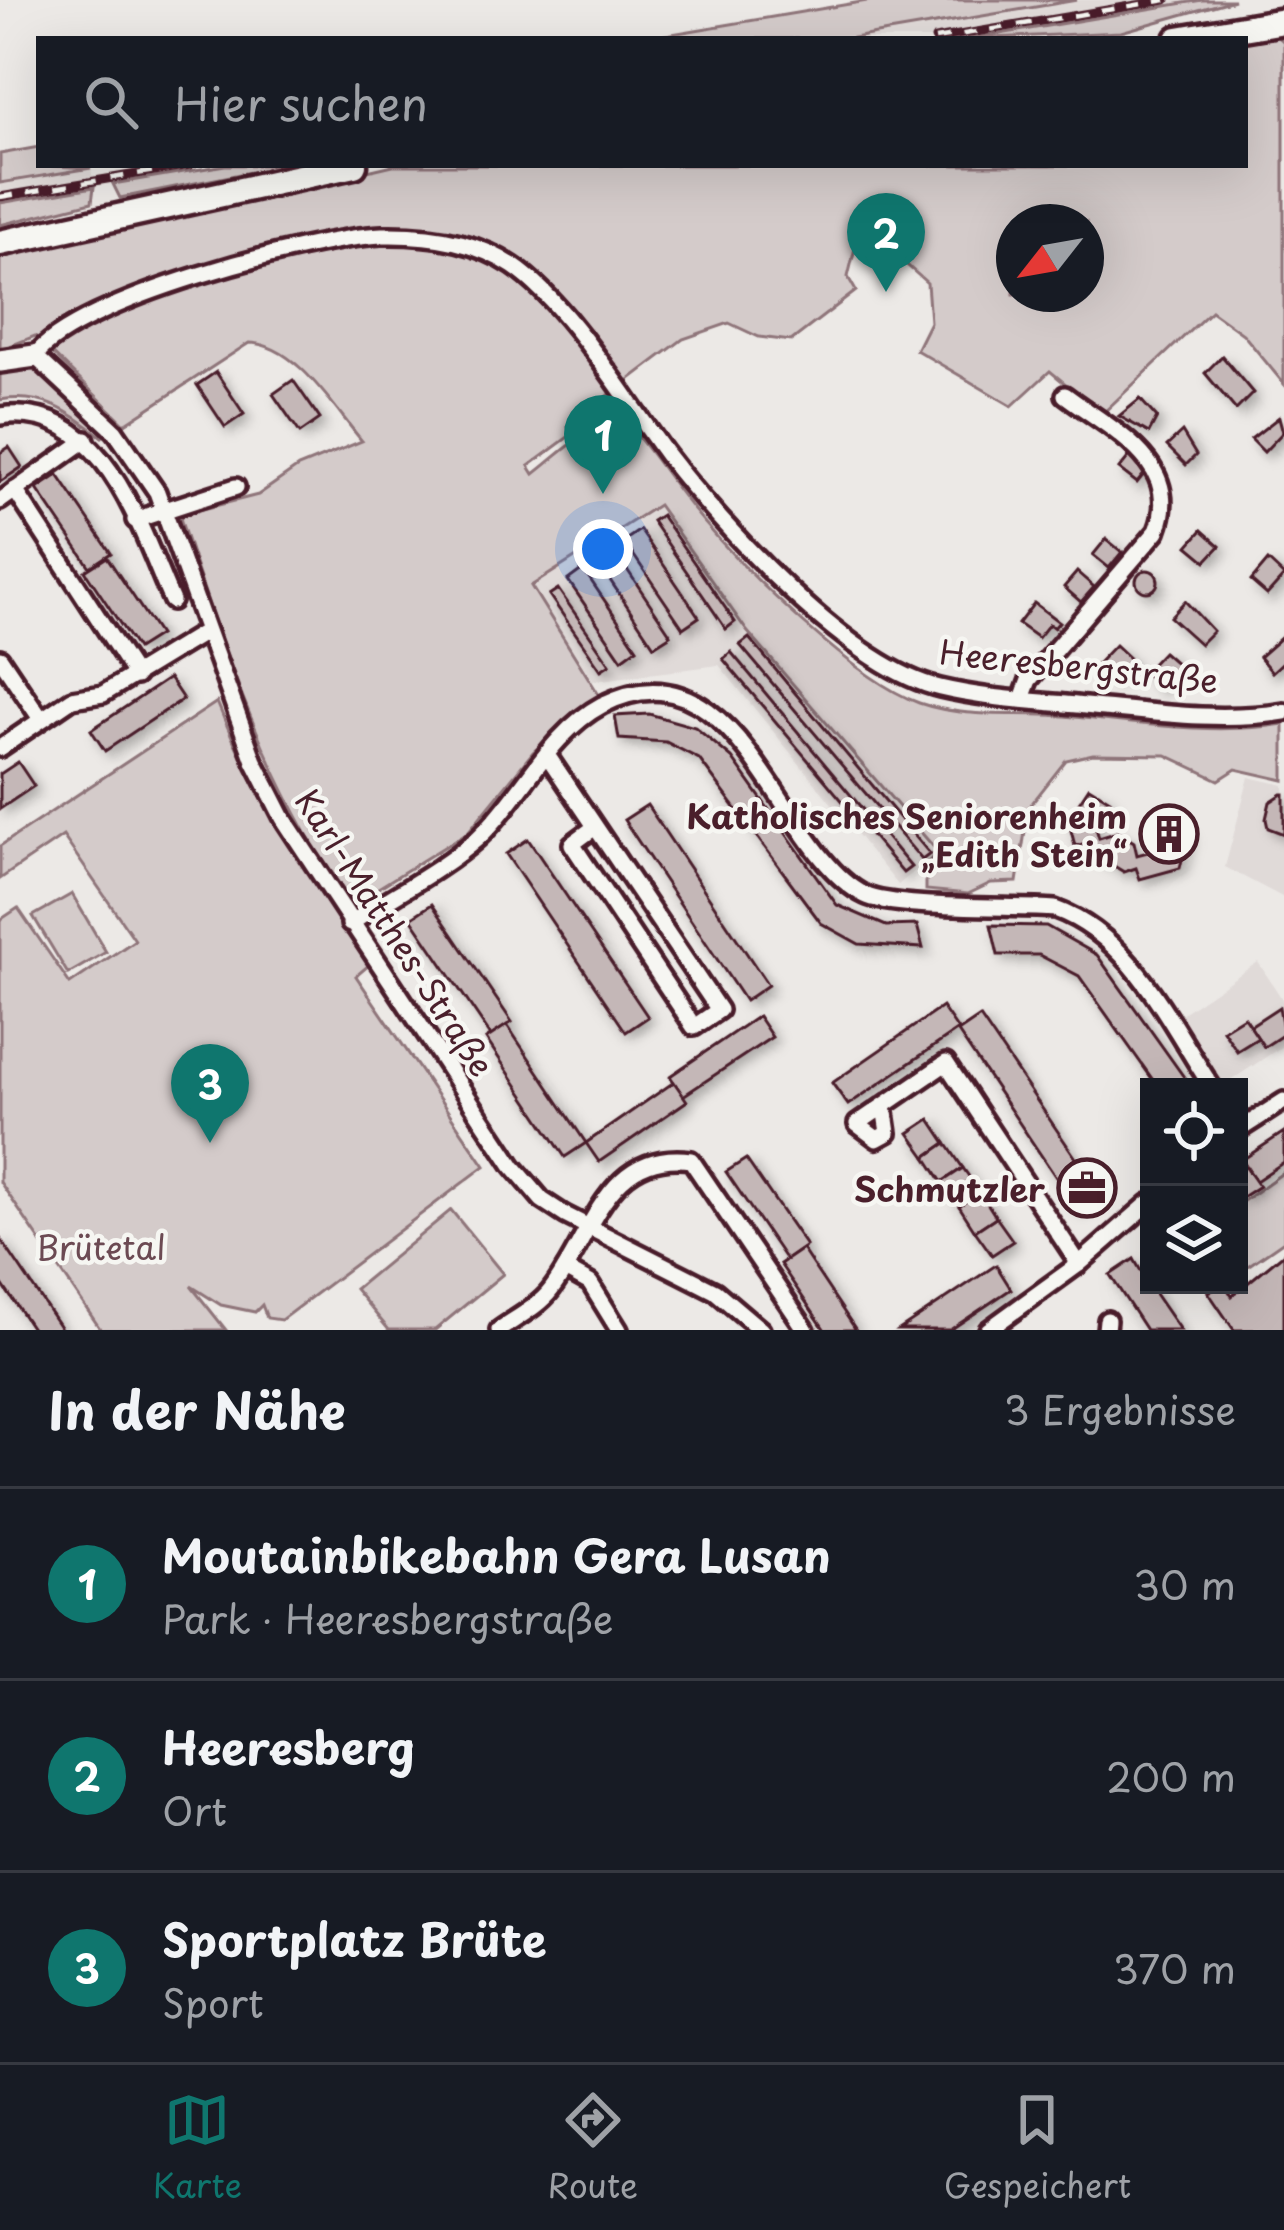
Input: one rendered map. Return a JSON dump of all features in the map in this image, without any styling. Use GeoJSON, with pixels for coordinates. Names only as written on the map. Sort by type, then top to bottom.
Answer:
{"type":"FeatureCollection","features":[{"type":"Feature","properties":{"kind":"main road"},"geometry":{"type":"LineString","coordinates":[[1196,36],[1284,21]]}},
{"type":"Feature","properties":{"kind":"main road"},"geometry":{"type":"LineString","coordinates":[[0,243],[340,168]]}},
{"type":"Feature","properties":{"kind":"street","name":"Heeresbergstraße"},"geometry":{"type":"LineString","coordinates":[[0,361],[35,356],[61,331],[136,296],[342,239],[417,236],[482,249],[510,264],[548,296],[710,511],[804,601],[880,663],[937,688],[1022,699],[1171,715],[1284,712]]}},
{"type":"Feature","properties":{"kind":"street","name":"Karl-Matthes-Straße"},"geometry":{"type":"LineString","coordinates":[[35,356],[116,431],[165,510],[254,761],[350,924],[513,1166],[542,1200],[715,1292],[761,1330]]}},
{"type":"Feature","properties":{"kind":"street"},"geometry":{"type":"LineString","coordinates":[[1022,699],[1029,680],[1157,531],[1165,510],[1164,488],[1152,463],[1065,395]]}},
{"type":"Feature","properties":{"kind":"street"},"geometry":{"type":"LineString","coordinates":[[0,416],[55,422],[100,452],[172,601]]}},
{"type":"Feature","properties":{"kind":"street"},"geometry":{"type":"LineString","coordinates":[[0,501],[86,440]]}},
{"type":"Feature","properties":{"kind":"street"},"geometry":{"type":"LineString","coordinates":[[135,520],[236,487]]}},
{"type":"Feature","properties":{"kind":"street"},"geometry":{"type":"LineString","coordinates":[[16,490],[136,676]]}},
{"type":"Feature","properties":{"kind":"street"},"geometry":{"type":"LineString","coordinates":[[1,745],[72,699],[104,694],[205,632]]}},
{"type":"Feature","properties":{"kind":"street"},"geometry":{"type":"LineString","coordinates":[[0,658],[41,719]]}},
{"type":"Feature","properties":{"kind":"street"},"geometry":{"type":"LineString","coordinates":[[350,924],[475,841],[581,720],[625,697],[668,696],[709,712],[737,734],[825,862],[868,897],[1055,909],[1080,918],[1117,945],[1206,1078]]}},
{"type":"Feature","properties":{"kind":"street"},"geometry":{"type":"LineString","coordinates":[[547,755],[719,1010],[694,1027],[572,844],[595,827]]}},
{"type":"Feature","properties":{"kind":"street"},"geometry":{"type":"LineString","coordinates":[[884,1106],[946,1064],[1078,1264]]}},
{"type":"Feature","properties":{"kind":"street"},"geometry":{"type":"LineString","coordinates":[[1248,1123],[1284,1101]]}},
{"type":"Feature","properties":{"kind":"street"},"geometry":{"type":"LineString","coordinates":[[499,1330],[548,1295],[612,1185],[632,1170],[667,1157],[691,1160],[806,1330]]}},
{"type":"Feature","properties":{"kind":"street"},"geometry":{"type":"LineString","coordinates":[[988,1330],[1078,1264],[1140,1211]]}},
{"type":"Feature","properties":{"kind":"street"},"geometry":{"type":"LineString","coordinates":[[565,1269],[590,1283],[619,1330]]}},
{"type":"Feature","properties":{"kind":"shaded area"},"geometry":{"type":"Polygon","coordinates":[[[1077,0],[1202,0],[988,36],[865,36],[1077,0]]]}},
{"type":"Feature","properties":{"kind":"shaded area"},"geometry":{"type":"Polygon","coordinates":[[[91,168],[94,187],[0,203],[0,183],[91,168]]]}},
{"type":"Feature","properties":{"kind":"shaded area"},"geometry":{"type":"Polygon","coordinates":[[[658,505],[747,631],[938,852],[898,885],[719,665],[593,681],[531,586],[658,505]]]}},
{"type":"Feature","properties":{"kind":"shaded area"},"geometry":{"type":"Polygon","coordinates":[[[1249,777],[1284,785],[1284,898],[1225,867],[1249,777]]]}},
{"type":"Feature","properties":{"kind":"shaded area"},"geometry":{"type":"Polygon","coordinates":[[[1258,962],[1284,1002],[1284,1045],[1234,1078],[1219,1078],[1178,1016],[1258,962]]]}},
{"type":"Feature","properties":{"kind":"green space"},"geometry":{"type":"Polygon","coordinates":[[[873,0],[1077,0],[865,36],[660,36],[873,0]]]}},
{"type":"Feature","properties":{"kind":"green space"},"geometry":{"type":"Polygon","coordinates":[[[1202,0],[1234,0],[1121,32],[988,36],[1202,0]]]}},
{"type":"Feature","properties":{"kind":"green space"},"geometry":{"type":"Polygon","coordinates":[[[1272,31],[1284,42],[1284,384],[1243,334],[1211,311],[1102,414],[1050,371],[1012,406],[916,350],[930,322],[927,283],[892,252],[856,244],[848,277],[856,291],[791,341],[759,337],[729,323],[683,339],[568,426],[571,435],[529,466],[534,474],[591,432],[617,425],[630,427],[747,569],[834,649],[893,691],[957,712],[1232,729],[1284,724],[1284,780],[1236,769],[1219,780],[1166,755],[1093,754],[1066,760],[1029,807],[1017,882],[991,883],[968,894],[926,890],[926,864],[938,852],[747,631],[658,505],[531,586],[599,695],[533,752],[468,832],[351,905],[295,814],[272,766],[231,667],[179,515],[258,495],[298,467],[362,441],[313,380],[266,346],[249,343],[125,424],[35,336],[0,350],[0,257],[380,168],[1248,168],[1248,38],[1272,31]]]}},
{"type":"Feature","properties":{"kind":"green space"},"geometry":{"type":"Polygon","coordinates":[[[36,148],[36,168],[91,168],[0,183],[0,154],[36,148]]]}},
{"type":"Feature","properties":{"kind":"green space"},"geometry":{"type":"Polygon","coordinates":[[[207,168],[271,168],[120,198],[113,184],[207,168]]]}},
{"type":"Feature","properties":{"kind":"green space"},"geometry":{"type":"Polygon","coordinates":[[[94,187],[92,202],[0,225],[0,203],[94,187]]]}},
{"type":"Feature","properties":{"kind":"green space"},"geometry":{"type":"Polygon","coordinates":[[[16,366],[54,382],[106,433],[102,437],[67,412],[42,402],[0,400],[0,370],[16,366]]]}},
{"type":"Feature","properties":{"kind":"green space","name":"Brütetal"},"geometry":{"type":"Polygon","coordinates":[[[217,702],[267,805],[369,965],[356,976],[485,1166],[281,1320],[267,1318],[262,1305],[255,1312],[221,1305],[191,1286],[226,1330],[101,1330],[0,1182],[0,920],[18,908],[70,984],[135,940],[63,836],[0,879],[0,846],[217,702]]]}},
{"type":"Feature","properties":{"kind":"green space"},"geometry":{"type":"Polygon","coordinates":[[[72,894],[106,952],[68,974],[33,916],[72,894]]]}},
{"type":"Feature","properties":{"kind":"green space"},"geometry":{"type":"Polygon","coordinates":[[[1284,1172],[1284,1241],[1248,1266],[1248,1198],[1284,1172]]]}},
{"type":"Feature","properties":{"kind":"green space"},"geometry":{"type":"Polygon","coordinates":[[[451,1210],[503,1274],[435,1330],[389,1330],[355,1289],[451,1210]]]}},
{"type":"Feature","properties":{"kind":"building"},"geometry":{"type":"Polygon","coordinates":[[[1222,356],[1253,393],[1236,410],[1205,373],[1222,356]]]}},
{"type":"Feature","properties":{"kind":"building"},"geometry":{"type":"Polygon","coordinates":[[[216,372],[244,414],[225,427],[197,385],[216,372]]]}},
{"type":"Feature","properties":{"kind":"building"},"geometry":{"type":"Polygon","coordinates":[[[293,380],[320,419],[300,433],[273,394],[293,380]]]}},
{"type":"Feature","properties":{"kind":"building"},"geometry":{"type":"Polygon","coordinates":[[[1140,399],[1157,418],[1149,433],[1119,416],[1140,399]]]}},
{"type":"Feature","properties":{"kind":"building"},"geometry":{"type":"Polygon","coordinates":[[[1279,417],[1283,432],[1264,452],[1251,439],[1279,417]]]}},
{"type":"Feature","properties":{"kind":"building"},"geometry":{"type":"Polygon","coordinates":[[[1182,432],[1196,455],[1186,465],[1167,446],[1182,432]]]}},
{"type":"Feature","properties":{"kind":"building"},"geometry":{"type":"Polygon","coordinates":[[[9,447],[22,467],[0,482],[0,453],[9,447]]]}},
{"type":"Feature","properties":{"kind":"building"},"geometry":{"type":"Polygon","coordinates":[[[1131,454],[1149,468],[1137,483],[1119,469],[1131,454]]]}},
{"type":"Feature","properties":{"kind":"building"},"geometry":{"type":"Polygon","coordinates":[[[58,475],[111,553],[90,567],[37,489],[58,475]]]}},
{"type":"Feature","properties":{"kind":"building"},"geometry":{"type":"Polygon","coordinates":[[[661,515],[735,622],[726,629],[652,521],[661,515]]]}},
{"type":"Feature","properties":{"kind":"building"},"geometry":{"type":"Polygon","coordinates":[[[640,530],[699,617],[683,628],[624,541],[640,530]]]}},
{"type":"Feature","properties":{"kind":"building"},"geometry":{"type":"Polygon","coordinates":[[[1202,530],[1220,546],[1206,561],[1188,546],[1202,530]]]}},
{"type":"Feature","properties":{"kind":"building"},"geometry":{"type":"Polygon","coordinates":[[[1106,539],[1122,552],[1109,568],[1093,555],[1106,539]]]}},
{"type":"Feature","properties":{"kind":"building"},"geometry":{"type":"Polygon","coordinates":[[[612,547],[671,635],[654,646],[596,559],[612,547]]]}},
{"type":"Feature","properties":{"kind":"building"},"geometry":{"type":"Polygon","coordinates":[[[107,557],[159,635],[137,649],[85,571],[107,557]]]}},
{"type":"Feature","properties":{"kind":"building"},"geometry":{"type":"Polygon","coordinates":[[[1268,561],[1284,576],[1267,595],[1251,581],[1268,561]]]}},
{"type":"Feature","properties":{"kind":"building"},"geometry":{"type":"Polygon","coordinates":[[[583,569],[637,648],[622,659],[568,580],[583,569]]]}},
{"type":"Feature","properties":{"kind":"building"},"geometry":{"type":"Polygon","coordinates":[[[1147,570],[1158,581],[1147,592],[1136,581],[1147,570]]]}},
{"type":"Feature","properties":{"kind":"building"},"geometry":{"type":"Polygon","coordinates":[[[1077,572],[1094,587],[1081,602],[1064,587],[1077,572]]]}},
{"type":"Feature","properties":{"kind":"building"},"geometry":{"type":"Polygon","coordinates":[[[558,589],[610,664],[601,670],[549,595],[558,589]]]}},
{"type":"Feature","properties":{"kind":"building"},"geometry":{"type":"Polygon","coordinates":[[[1185,601],[1213,631],[1200,644],[1170,617],[1185,601]]]}},
{"type":"Feature","properties":{"kind":"building"},"geometry":{"type":"Polygon","coordinates":[[[1034,603],[1059,622],[1054,628],[1049,624],[1038,638],[1018,624],[1034,603]]]}},
{"type":"Feature","properties":{"kind":"building"},"geometry":{"type":"Polygon","coordinates":[[[1283,636],[1284,661],[1272,672],[1259,657],[1283,636]]]}},
{"type":"Feature","properties":{"kind":"building"},"geometry":{"type":"Polygon","coordinates":[[[749,638],[930,854],[922,860],[740,645],[749,638]]]}},
{"type":"Feature","properties":{"kind":"building"},"geometry":{"type":"Polygon","coordinates":[[[1115,645],[1132,661],[1113,681],[1096,665],[1115,645]]]}},
{"type":"Feature","properties":{"kind":"building"},"geometry":{"type":"Polygon","coordinates":[[[731,652],[911,867],[903,873],[723,659],[731,652]]]}},
{"type":"Feature","properties":{"kind":"building"},"geometry":{"type":"Polygon","coordinates":[[[1163,652],[1178,665],[1161,689],[1144,672],[1163,652]]]}},
{"type":"Feature","properties":{"kind":"building"},"geometry":{"type":"Polygon","coordinates":[[[169,678],[183,699],[105,751],[91,730],[169,678]]]}},
{"type":"Feature","properties":{"kind":"building"},"geometry":{"type":"Polygon","coordinates":[[[649,714],[695,727],[732,758],[837,905],[886,926],[917,925],[923,948],[859,944],[821,923],[699,759],[666,742],[619,739],[615,716],[649,714]]]}},
{"type":"Feature","properties":{"kind":"building"},"geometry":{"type":"Polygon","coordinates":[[[18,762],[34,786],[0,809],[0,774],[18,762]]]}},
{"type":"Feature","properties":{"kind":"building","name":"Katholisches Seniorenheim „Edith Stein“"},"geometry":{"type":"Polygon","coordinates":[[[1089,787],[1110,800],[1095,825],[1099,838],[1118,832],[1134,842],[1137,855],[1159,849],[1160,842],[1145,828],[1163,810],[1188,835],[1180,868],[1140,879],[1136,868],[1124,872],[1094,854],[1090,842],[1075,846],[1068,819],[1089,787]]]}},
{"type":"Feature","properties":{"kind":"building"},"geometry":{"type":"Polygon","coordinates":[[[1282,794],[1284,834],[1268,828],[1266,819],[1270,802],[1282,794]]]}},
{"type":"Feature","properties":{"kind":"building"},"geometry":{"type":"Polygon","coordinates":[[[647,805],[768,985],[745,1001],[624,820],[647,805]]]}},
{"type":"Feature","properties":{"kind":"building"},"geometry":{"type":"Polygon","coordinates":[[[528,839],[648,1017],[626,1032],[506,854],[528,839]]]}},
{"type":"Feature","properties":{"kind":"building"},"geometry":{"type":"Polygon","coordinates":[[[432,904],[512,1022],[491,1036],[411,918],[432,904]]]}},
{"type":"Feature","properties":{"kind":"building"},"geometry":{"type":"Polygon","coordinates":[[[991,925],[1046,926],[1097,955],[1185,1078],[1152,1078],[1079,976],[1039,955],[998,955],[991,925]]]}},
{"type":"Feature","properties":{"kind":"building"},"geometry":{"type":"Polygon","coordinates":[[[942,1007],[958,1030],[848,1105],[832,1083],[942,1007]]]}},
{"type":"Feature","properties":{"kind":"building"},"geometry":{"type":"Polygon","coordinates":[[[1279,1007],[1284,1034],[1264,1047],[1250,1026],[1279,1007]]]}},
{"type":"Feature","properties":{"kind":"building"},"geometry":{"type":"Polygon","coordinates":[[[758,1016],[772,1037],[683,1096],[670,1076],[758,1016]]]}},
{"type":"Feature","properties":{"kind":"building"},"geometry":{"type":"Polygon","coordinates":[[[980,1017],[1101,1195],[1078,1210],[958,1032],[980,1017]]]}},
{"type":"Feature","properties":{"kind":"building"},"geometry":{"type":"Polygon","coordinates":[[[1244,1017],[1258,1038],[1237,1051],[1223,1030],[1244,1017]]]}},
{"type":"Feature","properties":{"kind":"building"},"geometry":{"type":"Polygon","coordinates":[[[507,1025],[586,1143],[565,1157],[486,1039],[507,1025]]]}},
{"type":"Feature","properties":{"kind":"building"},"geometry":{"type":"Polygon","coordinates":[[[674,1082],[687,1101],[599,1162],[586,1143],[674,1082]]]}},
{"type":"Feature","properties":{"kind":"building"},"geometry":{"type":"Polygon","coordinates":[[[930,1119],[946,1143],[926,1157],[909,1133],[930,1119]]]}},
{"type":"Feature","properties":{"kind":"building"},"geometry":{"type":"Polygon","coordinates":[[[1284,1132],[1284,1162],[1256,1181],[1248,1169],[1248,1156],[1284,1132]]]}},
{"type":"Feature","properties":{"kind":"building"},"geometry":{"type":"Polygon","coordinates":[[[946,1143],[963,1168],[942,1182],[926,1157],[946,1143]]]}},
{"type":"Feature","properties":{"kind":"building"},"geometry":{"type":"Polygon","coordinates":[[[746,1159],[806,1246],[786,1260],[726,1172],[746,1159]]]}},
{"type":"Feature","properties":{"kind":"building"},"geometry":{"type":"Polygon","coordinates":[[[963,1168],[980,1192],[959,1206],[942,1182],[963,1168]]]}},
{"type":"Feature","properties":{"kind":"building"},"geometry":{"type":"Polygon","coordinates":[[[1248,1170],[1259,1186],[1248,1193],[1248,1170]]]}},
{"type":"Feature","properties":{"kind":"building"},"geometry":{"type":"Polygon","coordinates":[[[980,1192],[996,1217],[975,1231],[959,1206],[980,1192]]]}},
{"type":"Feature","properties":{"kind":"building"},"geometry":{"type":"Polygon","coordinates":[[[996,1217],[1013,1241],[992,1255],[975,1231],[996,1217]]]}},
{"type":"Feature","properties":{"kind":"building"},"geometry":{"type":"Polygon","coordinates":[[[0,1238],[62,1330],[33,1330],[0,1281],[0,1238]]]}},
{"type":"Feature","properties":{"kind":"building"},"geometry":{"type":"Polygon","coordinates":[[[802,1249],[856,1330],[825,1330],[780,1264],[802,1249]]]}},
{"type":"Feature","properties":{"kind":"building"},"geometry":{"type":"Polygon","coordinates":[[[1284,1253],[1284,1330],[1234,1330],[1209,1294],[1248,1294],[1248,1283],[1284,1253]]]}},
{"type":"Feature","properties":{"kind":"building"},"geometry":{"type":"Polygon","coordinates":[[[1134,1259],[1140,1269],[1140,1294],[1155,1294],[1180,1330],[1146,1330],[1110,1275],[1134,1259]]]}},
{"type":"Feature","properties":{"kind":"building"},"geometry":{"type":"Polygon","coordinates":[[[996,1265],[1011,1289],[950,1330],[899,1330],[996,1265]]]}},
{"type":"Feature","properties":{"kind":"railway"},"geometry":{"type":"LineString","coordinates":[[953,36],[1166,0]]}},
{"type":"Feature","properties":{"kind":"railway"},"geometry":{"type":"LineString","coordinates":[[0,197],[172,168]]}},
{"type":"Feature","properties":{"kind":"place","name":"Heeresberg"},"geometry":{"type":"Point","coordinates":[886,292]}},
{"type":"Feature","properties":{"kind":"place","name":"Moutainbikebahn Gera Lusan"},"geometry":{"type":"Point","coordinates":[603,494]}},
{"type":"Feature","properties":{"kind":"place","name":"Katholisches Seniorenheim „Edith Stein“"},"geometry":{"type":"Point","coordinates":[1169,834]}},
{"type":"Feature","properties":{"kind":"place","name":"Sportplatz Brüte"},"geometry":{"type":"Point","coordinates":[210,1143]}},
{"type":"Feature","properties":{"kind":"place","name":"Schmutzler"},"geometry":{"type":"Point","coordinates":[1087,1188]}}]}
